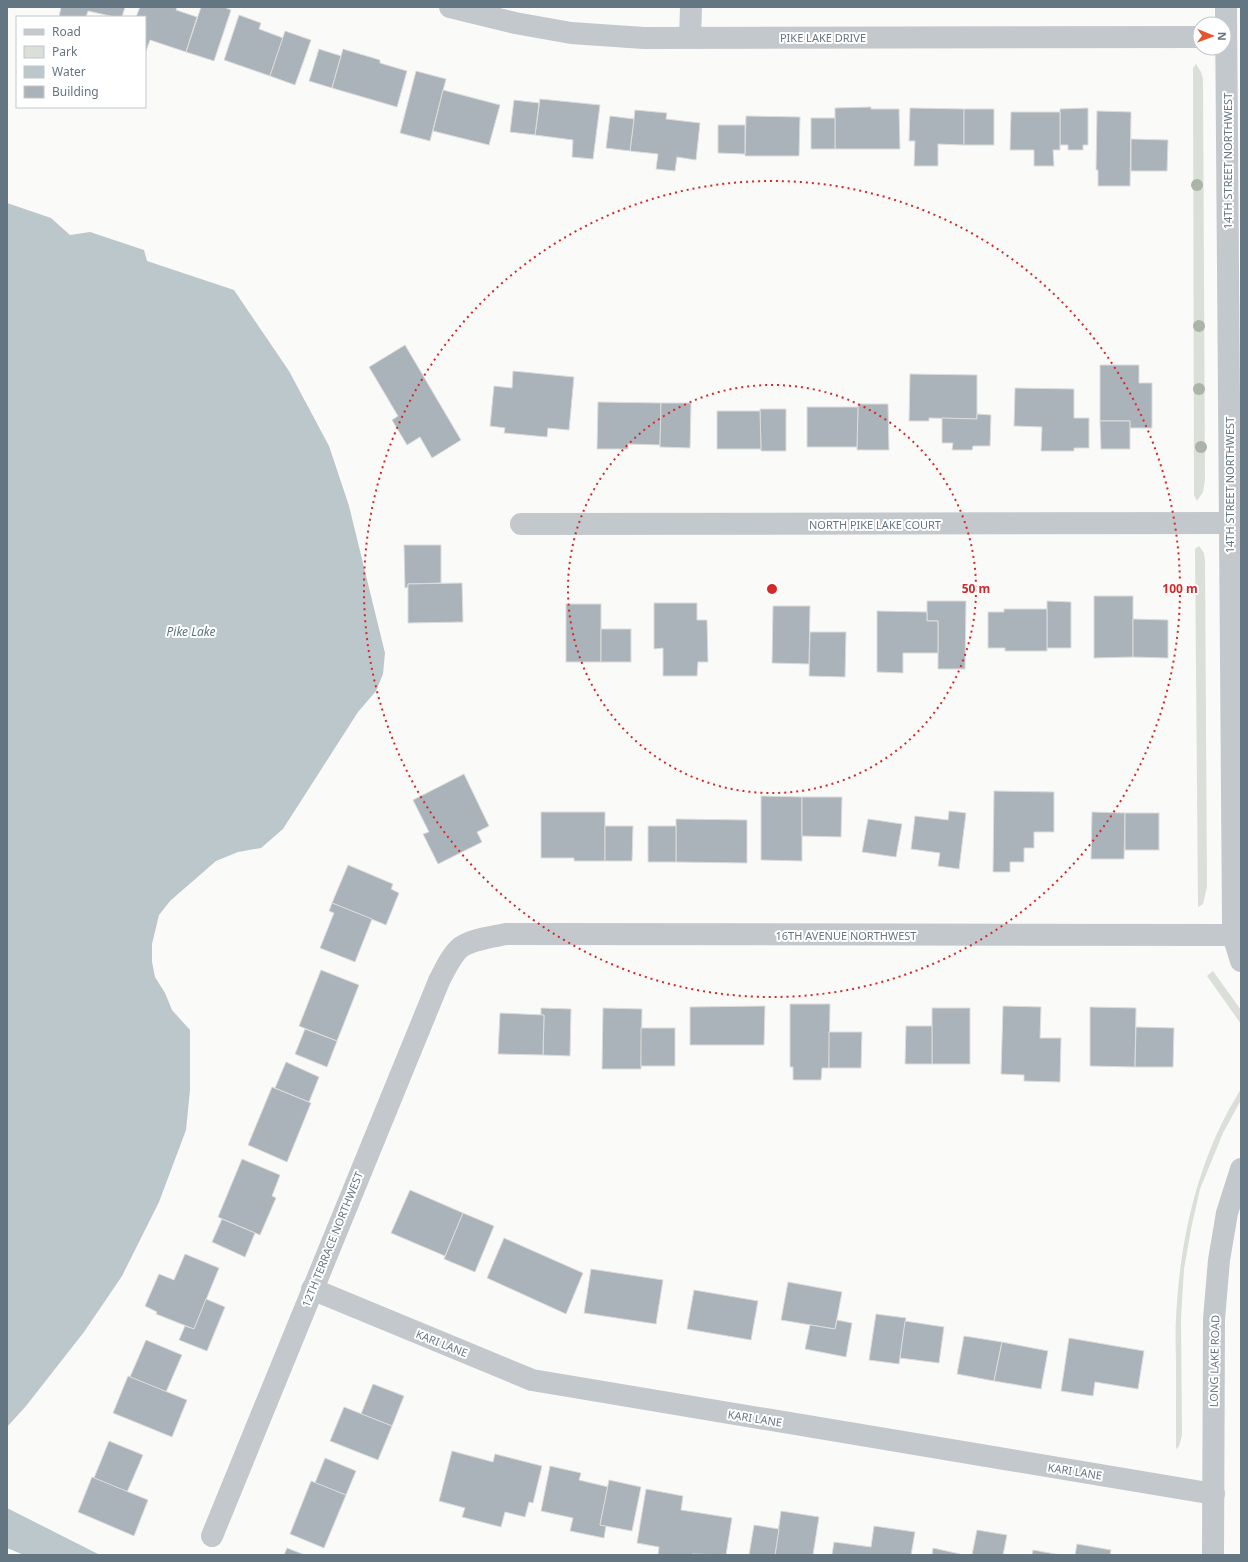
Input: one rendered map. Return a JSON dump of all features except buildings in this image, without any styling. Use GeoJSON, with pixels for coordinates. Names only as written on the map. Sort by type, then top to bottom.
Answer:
{"type":"FeatureCollection","features":[{"type":"Feature","properties":{"kind":"street","name":"PIKE LAKE DRIVE"},"geometry":{"type":"LineString","coordinates":[[450,7],[515,23],[571,33],[644,38],[1192,37]]}},
{"type":"Feature","properties":{"kind":"street"},"geometry":{"type":"LineString","coordinates":[[690,37],[691,7]]}},
{"type":"Feature","properties":{"kind":"street","name":"14TH STREET NORTHWEST"},"geometry":{"type":"LineString","coordinates":[[1227,56],[1234,112],[1235,523],[1233,935],[1241,961]]}},
{"type":"Feature","properties":{"kind":"street","name":"NORTH PIKE LAKE COURT"},"geometry":{"type":"LineString","coordinates":[[521,524],[1235,523]]}},
{"type":"Feature","properties":{"kind":"street","name":"16TH AVENUE NORTHWEST"},"geometry":{"type":"LineString","coordinates":[[461,947],[484,938],[506,934],[1233,935]]}},
{"type":"Feature","properties":{"kind":"street","name":"12TH TERRACE NORTHWEST"},"geometry":{"type":"LineString","coordinates":[[212,1536],[439,981],[449,962],[461,947]]}},
{"type":"Feature","properties":{"kind":"street","name":"LONG LAKE ROAD"},"geometry":{"type":"LineString","coordinates":[[1213,1555],[1214,1326],[1219,1260],[1227,1213],[1241,1169]]}},
{"type":"Feature","properties":{"kind":"street","name":"KARI LANE"},"geometry":{"type":"LineString","coordinates":[[312,1290],[532,1380],[1214,1494]]}},
{"type":"Feature","properties":{"kind":"green space"},"geometry":{"type":"Polygon","coordinates":[[[1196,64],[1203,79],[1205,480],[1203,492],[1197,501],[1194,495],[1193,68],[1196,64]]]}},
{"type":"Feature","properties":{"kind":"green space"},"geometry":{"type":"Polygon","coordinates":[[[1199,546],[1204,553],[1205,561],[1207,887],[1203,904],[1198,907],[1195,549],[1199,546]]]}},
{"type":"Feature","properties":{"kind":"green space"},"geometry":{"type":"Polygon","coordinates":[[[1213,971],[1241,1010],[1241,1024],[1207,976],[1213,971]]]}},
{"type":"Feature","properties":{"kind":"green space"},"geometry":{"type":"Polygon","coordinates":[[[1241,1089],[1241,1100],[1223,1133],[1200,1189],[1191,1229],[1184,1269],[1181,1318],[1182,1435],[1179,1446],[1176,1449],[1176,1324],[1178,1288],[1187,1228],[1194,1199],[1213,1142],[1241,1089]]]}},
{"type":"Feature","properties":{"kind":"water","name":"Pike Lake"},"geometry":{"type":"Polygon","coordinates":[[[7,203],[51,218],[70,235],[90,232],[144,250],[147,261],[234,290],[289,371],[329,446],[349,506],[385,653],[383,674],[376,691],[358,712],[283,829],[261,848],[238,852],[216,861],[170,901],[159,915],[152,944],[152,962],[155,977],[165,993],[172,1010],[190,1030],[190,1090],[186,1130],[159,1202],[122,1276],[84,1332],[26,1406],[7,1427],[7,203]]]}},
{"type":"Feature","properties":{"kind":"water"},"geometry":{"type":"Polygon","coordinates":[[[7,1508],[100,1555],[24,1555],[7,1548],[7,1508]]]}}]}
